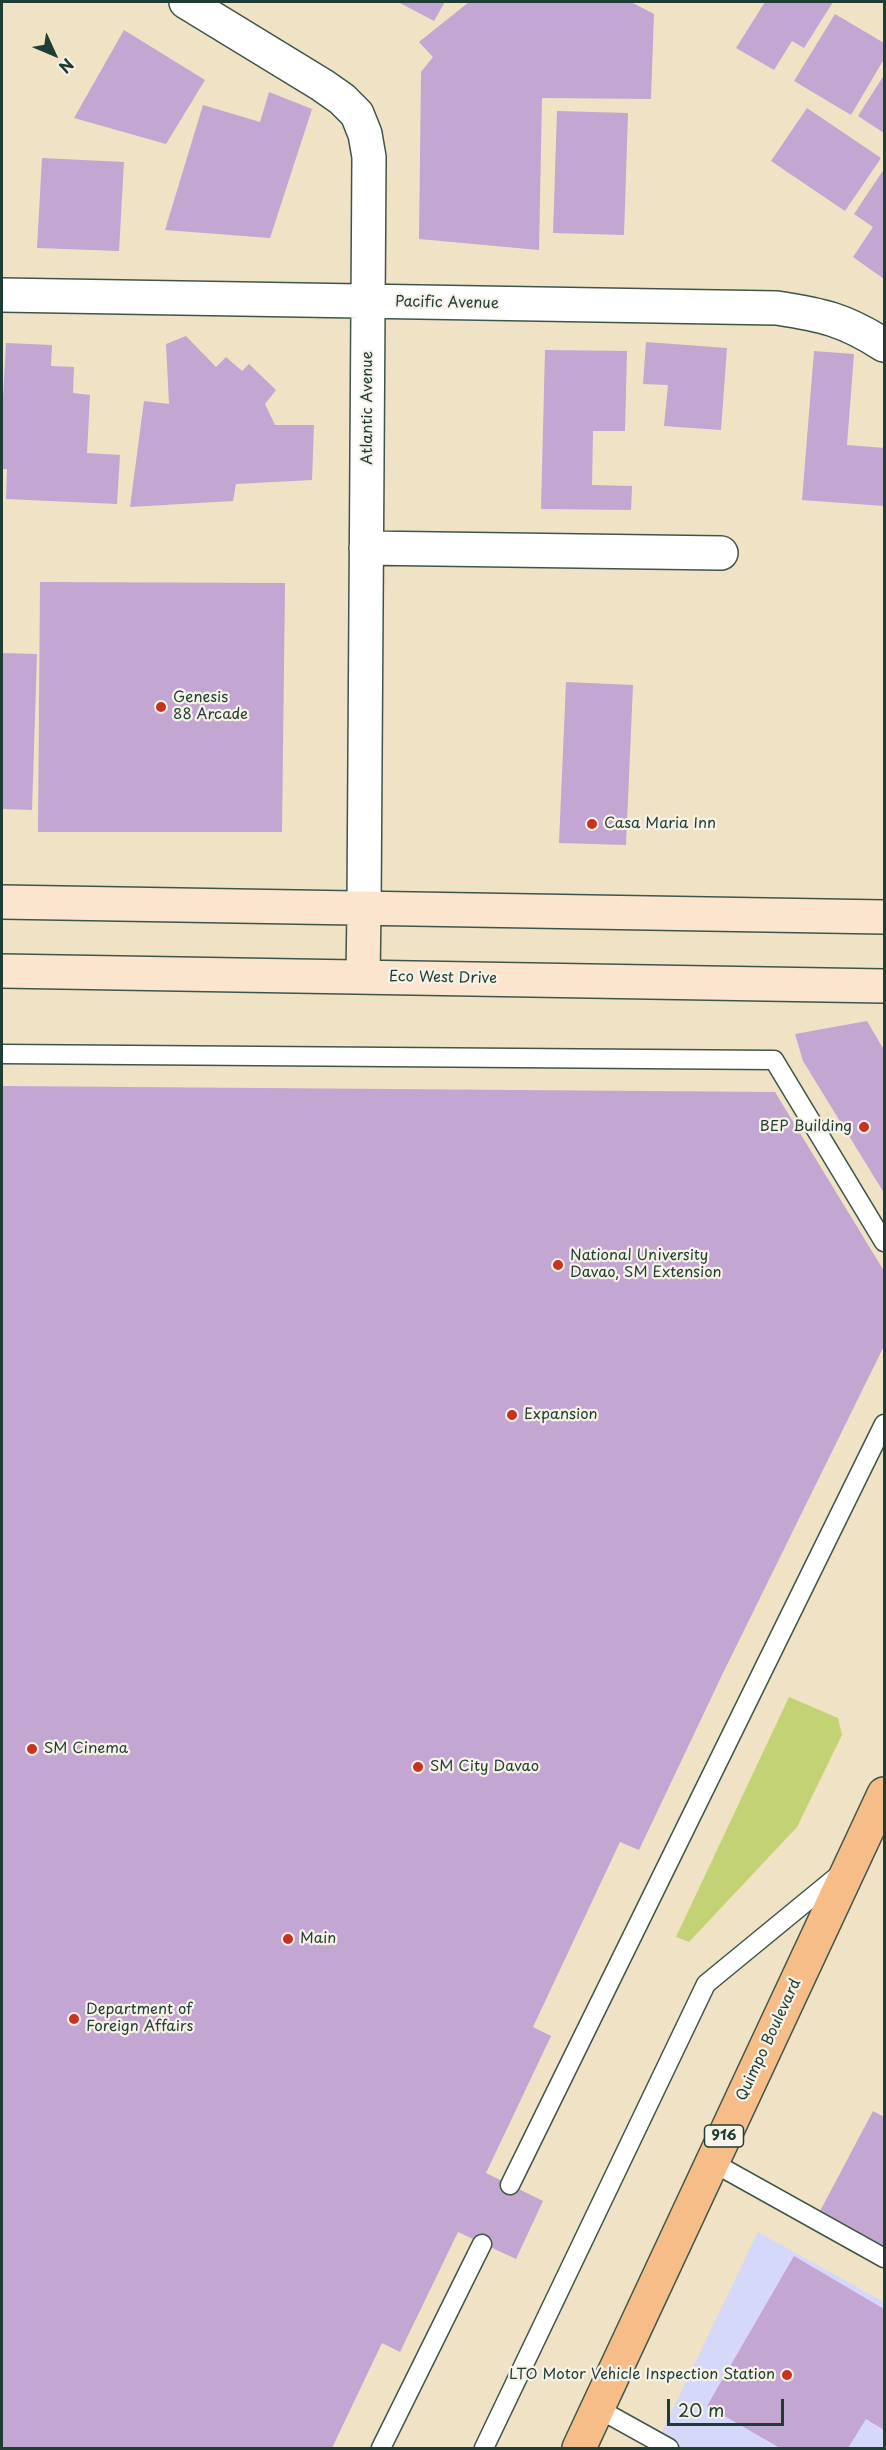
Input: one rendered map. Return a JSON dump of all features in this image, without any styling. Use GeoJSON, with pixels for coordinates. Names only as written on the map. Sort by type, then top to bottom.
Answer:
{"type":"FeatureCollection","features":[{"type":"Feature","properties":{"kind":"main road","name":"Quimpo Boulevard"},"geometry":{"type":"LineString","coordinates":[[579,2448],[851,1865],[875,1840],[885,1794]]}},
{"type":"Feature","properties":{"kind":"street","name":"Atlantic Avenue"},"geometry":{"type":"LineString","coordinates":[[186,2],[322,85],[357,114],[365,134],[369,157],[364,908]]}},
{"type":"Feature","properties":{"kind":"street","name":"Pacific Avenue"},"geometry":{"type":"LineString","coordinates":[[2,295],[777,308],[819,314],[856,327],[885,345]]}},
{"type":"Feature","properties":{"kind":"street"},"geometry":{"type":"LineString","coordinates":[[366,548],[721,553]]}},
{"type":"Feature","properties":{"kind":"street"},"geometry":{"type":"LineString","coordinates":[[2,902],[885,917]]}},
{"type":"Feature","properties":{"kind":"street"},"geometry":{"type":"LineString","coordinates":[[363,977],[364,908]]}},
{"type":"Feature","properties":{"kind":"street","name":"Eco West Drive"},"geometry":{"type":"LineString","coordinates":[[2,971],[885,986]]}},
{"type":"Feature","properties":{"kind":"lane"},"geometry":{"type":"LineString","coordinates":[[2,1054],[774,1060],[885,1242]]}},
{"type":"Feature","properties":{"kind":"lane"},"geometry":{"type":"LineString","coordinates":[[510,2185],[885,1424]]}},
{"type":"Feature","properties":{"kind":"lane"},"geometry":{"type":"LineString","coordinates":[[484,2448],[706,1984],[851,1865]]}},
{"type":"Feature","properties":{"kind":"lane"},"geometry":{"type":"LineString","coordinates":[[712,2162],[885,2258]]}},
{"type":"Feature","properties":{"kind":"lane"},"geometry":{"type":"LineString","coordinates":[[381,2448],[482,2244]]}},
{"type":"Feature","properties":{"kind":"lane"},"geometry":{"type":"LineString","coordinates":[[597,2408],[669,2448]]}},
{"type":"Feature","properties":{"kind":"shaded area","name":"LTO Motor Vehicle Inspection Station"},"geometry":{"type":"Polygon","coordinates":[[[758,2232],[884,2302],[884,2448],[654,2448],[758,2232]]]}},
{"type":"Feature","properties":{"kind":"green space"},"geometry":{"type":"Polygon","coordinates":[[[789,1697],[838,1718],[842,1735],[797,1827],[689,1942],[676,1937],[789,1697]]]}},
{"type":"Feature","properties":{"kind":"building"},"geometry":{"type":"Polygon","coordinates":[[[398,2],[445,2],[434,21],[398,2]]]}},
{"type":"Feature","properties":{"kind":"building"},"geometry":{"type":"Polygon","coordinates":[[[469,2],[631,2],[654,14],[651,99],[542,98],[539,250],[419,239],[421,72],[433,57],[419,42],[469,2]]]}},
{"type":"Feature","properties":{"kind":"building"},"geometry":{"type":"Polygon","coordinates":[[[765,2],[833,2],[804,48],[792,41],[774,70],[736,48],[765,2]]]}},
{"type":"Feature","properties":{"kind":"building"},"geometry":{"type":"Polygon","coordinates":[[[835,14],[884,43],[884,59],[851,115],[794,81],[835,14]]]}},
{"type":"Feature","properties":{"kind":"building"},"geometry":{"type":"Polygon","coordinates":[[[124,30],[205,80],[166,144],[74,118],[124,30]]]}},
{"type":"Feature","properties":{"kind":"building"},"geometry":{"type":"Polygon","coordinates":[[[884,75],[884,133],[858,116],[884,75]]]}},
{"type":"Feature","properties":{"kind":"building"},"geometry":{"type":"Polygon","coordinates":[[[269,92],[312,109],[270,238],[165,230],[203,105],[260,122],[269,92]]]}},
{"type":"Feature","properties":{"kind":"building"},"geometry":{"type":"Polygon","coordinates":[[[807,108],[881,158],[845,211],[771,161],[807,108]]]}},
{"type":"Feature","properties":{"kind":"building"},"geometry":{"type":"Polygon","coordinates":[[[557,111],[628,113],[624,235],[553,233],[557,111]]]}},
{"type":"Feature","properties":{"kind":"building"},"geometry":{"type":"Polygon","coordinates":[[[42,158],[124,162],[119,251],[37,248],[42,158]]]}},
{"type":"Feature","properties":{"kind":"building"},"geometry":{"type":"Polygon","coordinates":[[[884,169],[884,279],[853,257],[873,227],[854,214],[884,169]]]}},
{"type":"Feature","properties":{"kind":"building"},"geometry":{"type":"Polygon","coordinates":[[[186,336],[216,367],[226,357],[242,371],[249,364],[276,390],[265,404],[275,425],[314,425],[312,480],[236,484],[233,501],[130,507],[144,401],[169,404],[166,344],[186,336]]]}},
{"type":"Feature","properties":{"kind":"building"},"geometry":{"type":"Polygon","coordinates":[[[646,342],[727,348],[721,430],[664,426],[668,385],[643,384],[646,342]]]}},
{"type":"Feature","properties":{"kind":"building"},"geometry":{"type":"Polygon","coordinates":[[[6,343],[52,345],[51,366],[74,367],[73,393],[90,395],[87,453],[120,455],[117,504],[6,499],[7,469],[2,469],[2,397],[6,343]]]}},
{"type":"Feature","properties":{"kind":"building"},"geometry":{"type":"Polygon","coordinates":[[[545,350],[627,351],[625,431],[593,431],[592,485],[632,486],[631,510],[541,509],[545,350]]]}},
{"type":"Feature","properties":{"kind":"building"},"geometry":{"type":"Polygon","coordinates":[[[814,351],[854,354],[847,445],[884,448],[884,506],[802,500],[814,351]]]}},
{"type":"Feature","properties":{"kind":"building","name":"Genesis 88 Arcade"},"geometry":{"type":"Polygon","coordinates":[[[40,582],[285,583],[282,832],[38,832],[40,582]]]}},
{"type":"Feature","properties":{"kind":"building"},"geometry":{"type":"Polygon","coordinates":[[[2,653],[37,654],[32,810],[2,809],[2,653]]]}},
{"type":"Feature","properties":{"kind":"building"},"geometry":{"type":"Polygon","coordinates":[[[566,682],[633,685],[626,845],[559,843],[566,682]]]}},
{"type":"Feature","properties":{"kind":"building","name":"BEP Building"},"geometry":{"type":"Polygon","coordinates":[[[867,1021],[884,1050],[884,1193],[803,1061],[795,1034],[867,1021]]]}},
{"type":"Feature","properties":{"kind":"building","name":"SM City Davao"},"geometry":{"type":"Polygon","coordinates":[[[2,1086],[775,1092],[884,1271],[884,1346],[723,1673],[639,1850],[620,1842],[533,2027],[551,2036],[486,2173],[543,2201],[516,2259],[458,2232],[400,2352],[382,2343],[332,2448],[2,2448],[2,1086]]]}},
{"type":"Feature","properties":{"kind":"building"},"geometry":{"type":"Polygon","coordinates":[[[873,2111],[884,2117],[884,2247],[819,2213],[873,2111]]]}},
{"type":"Feature","properties":{"kind":"building","name":"LTO Motor Vehicle Inspection Station"},"geometry":{"type":"Polygon","coordinates":[[[794,2256],[884,2309],[884,2430],[866,2419],[848,2448],[780,2448],[707,2406],[794,2256]]]}},
{"type":"Feature","properties":{"kind":"place","name":"Genesis 88 Arcade"},"geometry":{"type":"Point","coordinates":[161,707]}},
{"type":"Feature","properties":{"kind":"place","name":"Casa Maria Inn"},"geometry":{"type":"Point","coordinates":[592,824]}},
{"type":"Feature","properties":{"kind":"place","name":"BEP Building"},"geometry":{"type":"Point","coordinates":[864,1127]}},
{"type":"Feature","properties":{"kind":"place","name":"National University Davao, SM Extension"},"geometry":{"type":"Point","coordinates":[558,1265]}},
{"type":"Feature","properties":{"kind":"place","name":"Expansion"},"geometry":{"type":"Point","coordinates":[512,1415]}},
{"type":"Feature","properties":{"kind":"place","name":"SM Cinema"},"geometry":{"type":"Point","coordinates":[32,1749]}},
{"type":"Feature","properties":{"kind":"place","name":"SM City Davao"},"geometry":{"type":"Point","coordinates":[418,1767]}},
{"type":"Feature","properties":{"kind":"place","name":"Main"},"geometry":{"type":"Point","coordinates":[288,1939]}},
{"type":"Feature","properties":{"kind":"place","name":"Department of Foreign Affairs"},"geometry":{"type":"Point","coordinates":[74,2019]}},
{"type":"Feature","properties":{"kind":"place","name":"LTO Motor Vehicle Inspection Station"},"geometry":{"type":"Point","coordinates":[787,2375]}}]}
